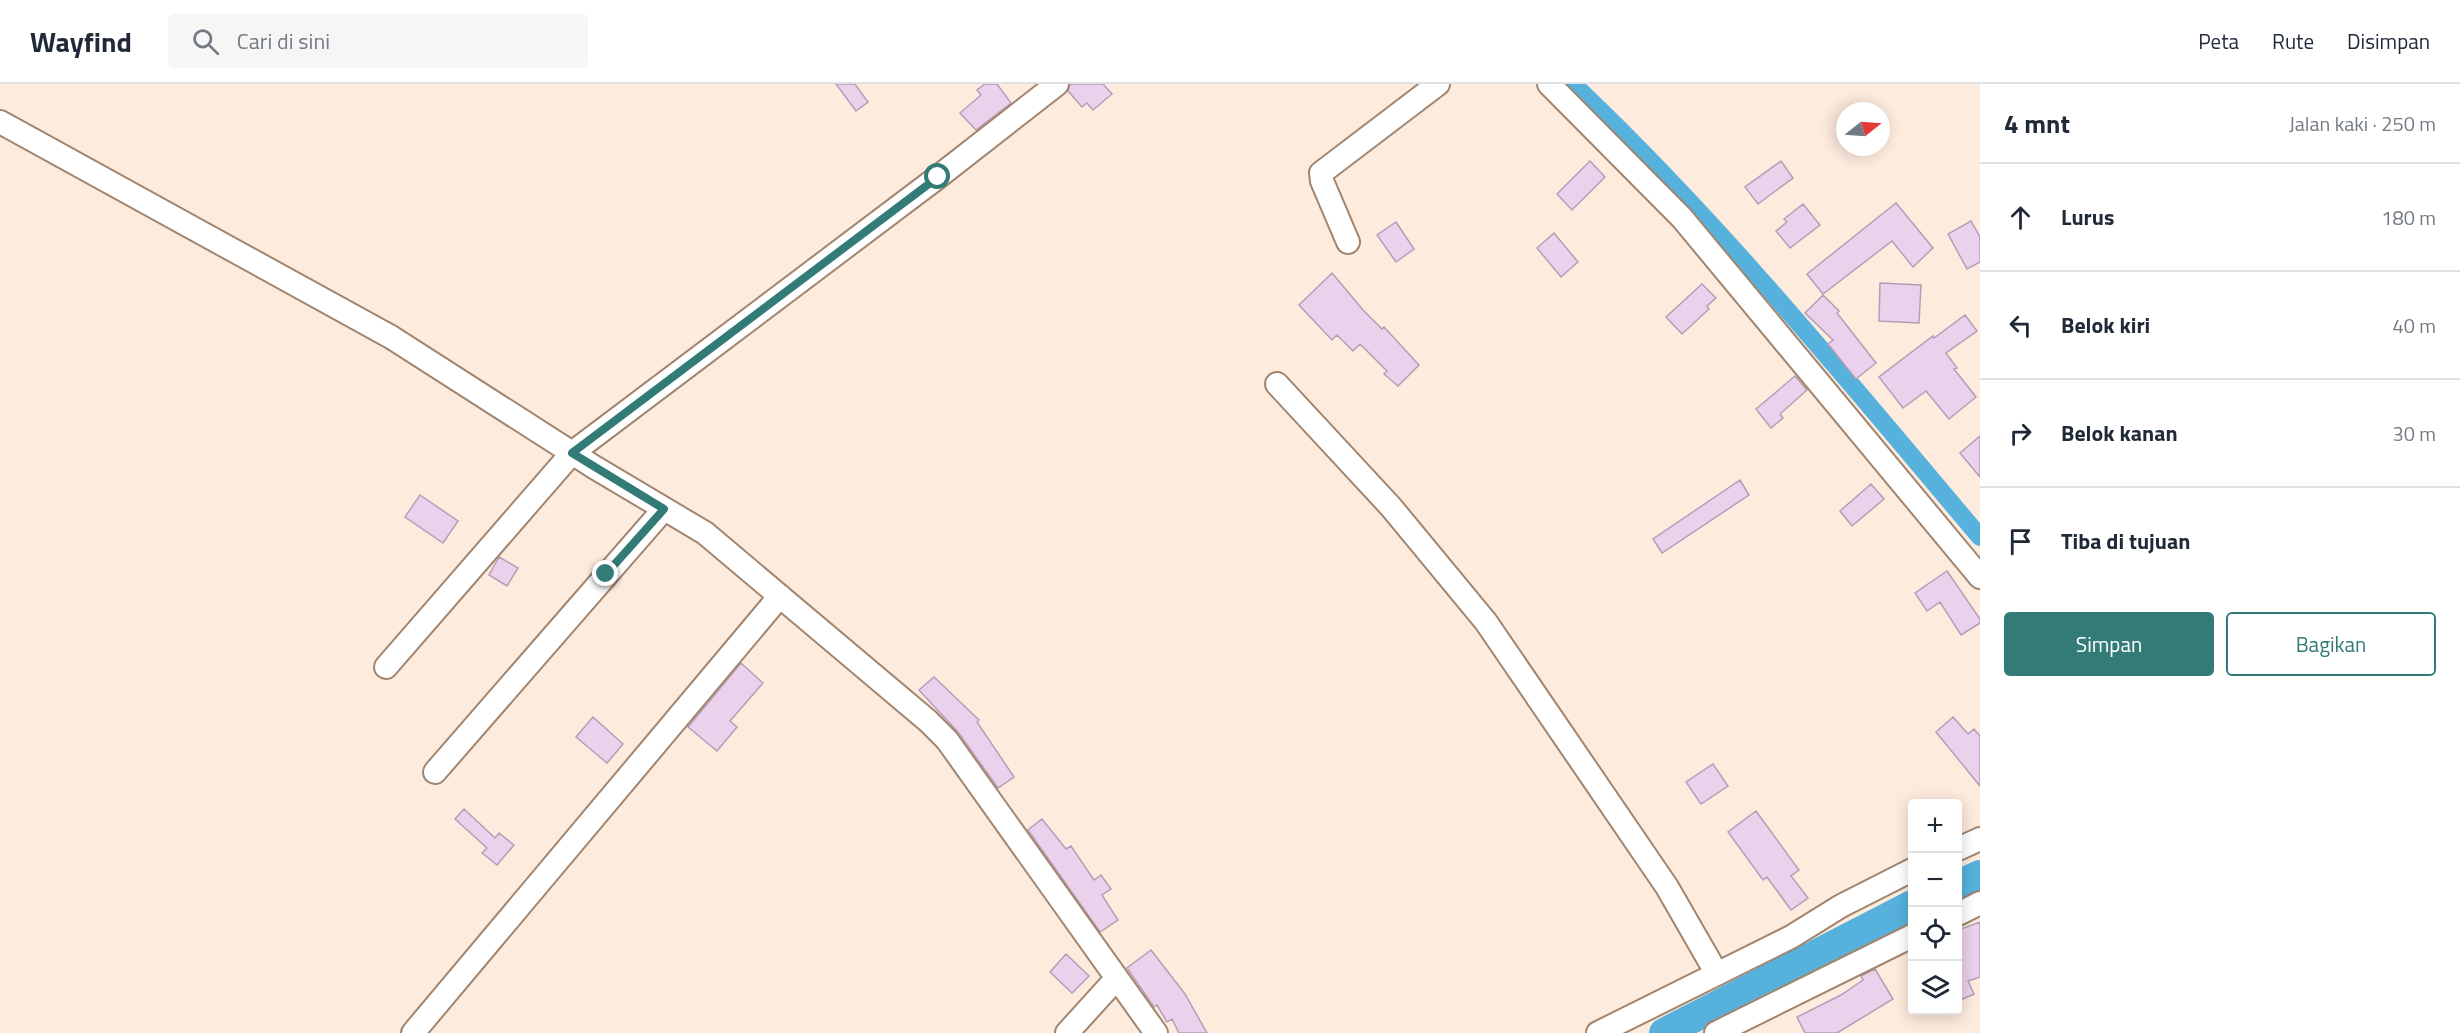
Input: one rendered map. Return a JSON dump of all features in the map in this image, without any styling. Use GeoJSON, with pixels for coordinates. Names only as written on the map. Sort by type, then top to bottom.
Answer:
{"type":"FeatureCollection","features":[{"type":"Feature","properties":{"kind":"street"},"geometry":{"type":"LineString","coordinates":[[386,666],[572,453],[938,177],[1057,84]]}},
{"type":"Feature","properties":{"kind":"street"},"geometry":{"type":"LineString","coordinates":[[1347,242],[1322,181],[1321,173],[1438,84]]}},
{"type":"Feature","properties":{"kind":"street"},"geometry":{"type":"LineString","coordinates":[[1549,84],[1682,218],[1980,577]]}},
{"type":"Feature","properties":{"kind":"street"},"geometry":{"type":"LineString","coordinates":[[0,122],[391,338],[572,453],[705,533],[928,721],[947,740],[1156,1033]]}},
{"type":"Feature","properties":{"kind":"street"},"geometry":{"type":"LineString","coordinates":[[1277,384],[1391,507],[1486,622],[1667,887],[1717,974]]}},
{"type":"Feature","properties":{"kind":"street"},"geometry":{"type":"LineString","coordinates":[[435,772],[664,509]]}},
{"type":"Feature","properties":{"kind":"street"},"geometry":{"type":"LineString","coordinates":[[412,1033],[780,596]]}},
{"type":"Feature","properties":{"kind":"street"},"geometry":{"type":"LineString","coordinates":[[1962,847],[1980,839]]}},
{"type":"Feature","properties":{"kind":"street"},"geometry":{"type":"LineString","coordinates":[[1598,1033],[1791,937],[1841,906],[1908,872]]}},
{"type":"Feature","properties":{"kind":"street"},"geometry":{"type":"LineString","coordinates":[[1962,912],[1980,903]]}},
{"type":"Feature","properties":{"kind":"street"},"geometry":{"type":"LineString","coordinates":[[1716,1033],[1908,938]]}},
{"type":"Feature","properties":{"kind":"street"},"geometry":{"type":"LineString","coordinates":[[1066,1033],[1116,979]]}},
{"type":"Feature","properties":{"kind":"building"},"geometry":{"type":"Polygon","coordinates":[[[836,84],[855,84],[868,102],[856,111],[836,84]]]}},
{"type":"Feature","properties":{"kind":"building"},"geometry":{"type":"Polygon","coordinates":[[[985,84],[997,84],[1011,103],[976,130],[960,113],[981,95],[977,90],[985,84]]]}},
{"type":"Feature","properties":{"kind":"building"},"geometry":{"type":"Polygon","coordinates":[[[1070,84],[1103,84],[1112,94],[1093,110],[1087,103],[1082,107],[1068,91],[1070,84]]]}},
{"type":"Feature","properties":{"kind":"building"},"geometry":{"type":"Polygon","coordinates":[[[1590,161],[1605,177],[1572,210],[1557,194],[1590,161]]]}},
{"type":"Feature","properties":{"kind":"building"},"geometry":{"type":"Polygon","coordinates":[[[1781,161],[1793,178],[1758,204],[1745,187],[1781,161]]]}},
{"type":"Feature","properties":{"kind":"building"},"geometry":{"type":"Polygon","coordinates":[[[1896,203],[1933,248],[1913,267],[1892,241],[1823,294],[1807,274],[1896,203]]]}},
{"type":"Feature","properties":{"kind":"building"},"geometry":{"type":"Polygon","coordinates":[[[1803,204],[1820,225],[1790,248],[1776,231],[1787,222],[1784,219],[1803,204]]]}},
{"type":"Feature","properties":{"kind":"building"},"geometry":{"type":"Polygon","coordinates":[[[1971,221],[1980,237],[1980,262],[1967,269],[1948,234],[1971,221]]]}},
{"type":"Feature","properties":{"kind":"building"},"geometry":{"type":"Polygon","coordinates":[[[1396,222],[1414,249],[1396,262],[1377,235],[1396,222]]]}},
{"type":"Feature","properties":{"kind":"building"},"geometry":{"type":"Polygon","coordinates":[[[1554,233],[1578,262],[1561,277],[1537,248],[1554,233]]]}},
{"type":"Feature","properties":{"kind":"building"},"geometry":{"type":"Polygon","coordinates":[[[1332,273],[1363,310],[1382,329],[1384,327],[1419,365],[1398,386],[1384,374],[1387,371],[1360,344],[1353,351],[1337,335],[1332,340],[1299,305],[1332,273]]]}},
{"type":"Feature","properties":{"kind":"building"},"geometry":{"type":"Polygon","coordinates":[[[1880,283],[1921,285],[1919,323],[1879,321],[1880,283]]]}},
{"type":"Feature","properties":{"kind":"building"},"geometry":{"type":"Polygon","coordinates":[[[1702,284],[1716,298],[1707,306],[1709,309],[1682,334],[1666,317],[1702,284]]]}},
{"type":"Feature","properties":{"kind":"building"},"geometry":{"type":"Polygon","coordinates":[[[1823,295],[1839,311],[1837,313],[1876,363],[1856,379],[1828,344],[1833,340],[1805,313],[1823,295]]]}},
{"type":"Feature","properties":{"kind":"building"},"geometry":{"type":"Polygon","coordinates":[[[1965,315],[1977,331],[1946,353],[1957,368],[1954,369],[1976,397],[1949,419],[1926,391],[1903,408],[1879,377],[1965,315]]]}},
{"type":"Feature","properties":{"kind":"building"},"geometry":{"type":"Polygon","coordinates":[[[1795,376],[1807,390],[1780,414],[1783,418],[1771,428],[1756,409],[1795,376]]]}},
{"type":"Feature","properties":{"kind":"building"},"geometry":{"type":"Polygon","coordinates":[[[1980,436],[1980,477],[1960,453],[1980,436]]]}},
{"type":"Feature","properties":{"kind":"building"},"geometry":{"type":"Polygon","coordinates":[[[1740,480],[1749,495],[1662,553],[1653,539],[1740,480]]]}},
{"type":"Feature","properties":{"kind":"building"},"geometry":{"type":"Polygon","coordinates":[[[1871,484],[1884,499],[1852,526],[1840,511],[1871,484]]]}},
{"type":"Feature","properties":{"kind":"building"},"geometry":{"type":"Polygon","coordinates":[[[420,495],[458,521],[443,543],[405,517],[420,495]]]}},
{"type":"Feature","properties":{"kind":"building"},"geometry":{"type":"Polygon","coordinates":[[[499,557],[518,568],[507,586],[489,575],[499,557]]]}},
{"type":"Feature","properties":{"kind":"building"},"geometry":{"type":"Polygon","coordinates":[[[1947,571],[1980,619],[1980,623],[1961,635],[1940,602],[1927,611],[1915,593],[1947,571]]]}},
{"type":"Feature","properties":{"kind":"building"},"geometry":{"type":"Polygon","coordinates":[[[741,663],[763,683],[730,721],[737,727],[717,751],[688,727],[741,663]]]}},
{"type":"Feature","properties":{"kind":"building"},"geometry":{"type":"Polygon","coordinates":[[[934,677],[979,720],[977,722],[1014,777],[998,788],[958,732],[919,690],[934,677]]]}},
{"type":"Feature","properties":{"kind":"building"},"geometry":{"type":"Polygon","coordinates":[[[593,717],[623,744],[607,763],[576,737],[593,717]]]}},
{"type":"Feature","properties":{"kind":"building"},"geometry":{"type":"Polygon","coordinates":[[[1953,717],[1968,734],[1974,729],[1980,736],[1980,786],[1936,732],[1953,717]]]}},
{"type":"Feature","properties":{"kind":"building"},"geometry":{"type":"Polygon","coordinates":[[[1713,764],[1728,786],[1701,804],[1686,782],[1713,764]]]}},
{"type":"Feature","properties":{"kind":"building"},"geometry":{"type":"Polygon","coordinates":[[[464,809],[495,838],[499,833],[514,845],[497,865],[482,853],[487,848],[455,819],[464,809]]]}},
{"type":"Feature","properties":{"kind":"building"},"geometry":{"type":"Polygon","coordinates":[[[1756,811],[1799,870],[1791,876],[1808,898],[1791,910],[1767,877],[1763,880],[1728,832],[1756,811]]]}},
{"type":"Feature","properties":{"kind":"building"},"geometry":{"type":"Polygon","coordinates":[[[1042,819],[1066,849],[1071,846],[1094,880],[1101,875],[1111,889],[1102,895],[1118,920],[1100,932],[1028,830],[1042,819]]]}},
{"type":"Feature","properties":{"kind":"building"},"geometry":{"type":"Polygon","coordinates":[[[1980,922],[1980,977],[1968,981],[1974,994],[1962,999],[1962,961],[1962,929],[1980,922]]]}},
{"type":"Feature","properties":{"kind":"building"},"geometry":{"type":"Polygon","coordinates":[[[1151,950],[1185,994],[1207,1033],[1179,1033],[1172,1019],[1167,1022],[1157,1005],[1154,1007],[1127,968],[1151,950]]]}},
{"type":"Feature","properties":{"kind":"building"},"geometry":{"type":"Polygon","coordinates":[[[1066,954],[1089,976],[1072,993],[1050,972],[1066,954]]]}},
{"type":"Feature","properties":{"kind":"building"},"geometry":{"type":"Polygon","coordinates":[[[1875,969],[1893,999],[1837,1033],[1805,1033],[1797,1017],[1841,995],[1863,980],[1861,976],[1875,969]]]}},
{"type":"Feature","properties":{"kind":"waterway"},"geometry":{"type":"LineString","coordinates":[[1573,84],[1628,137],[1732,248],[1833,362],[1980,537]]}},
{"type":"Feature","properties":{"kind":"waterway"},"geometry":{"type":"LineString","coordinates":[[1962,883],[1980,875]]}},
{"type":"Feature","properties":{"kind":"waterway"},"geometry":{"type":"LineString","coordinates":[[1664,1033],[1908,907]]}},
{"type":"Feature","properties":{"kind":"route"},"geometry":{"type":"LineString","coordinates":[[606,574],[664,509],[572,453],[938,177]]}}]}
